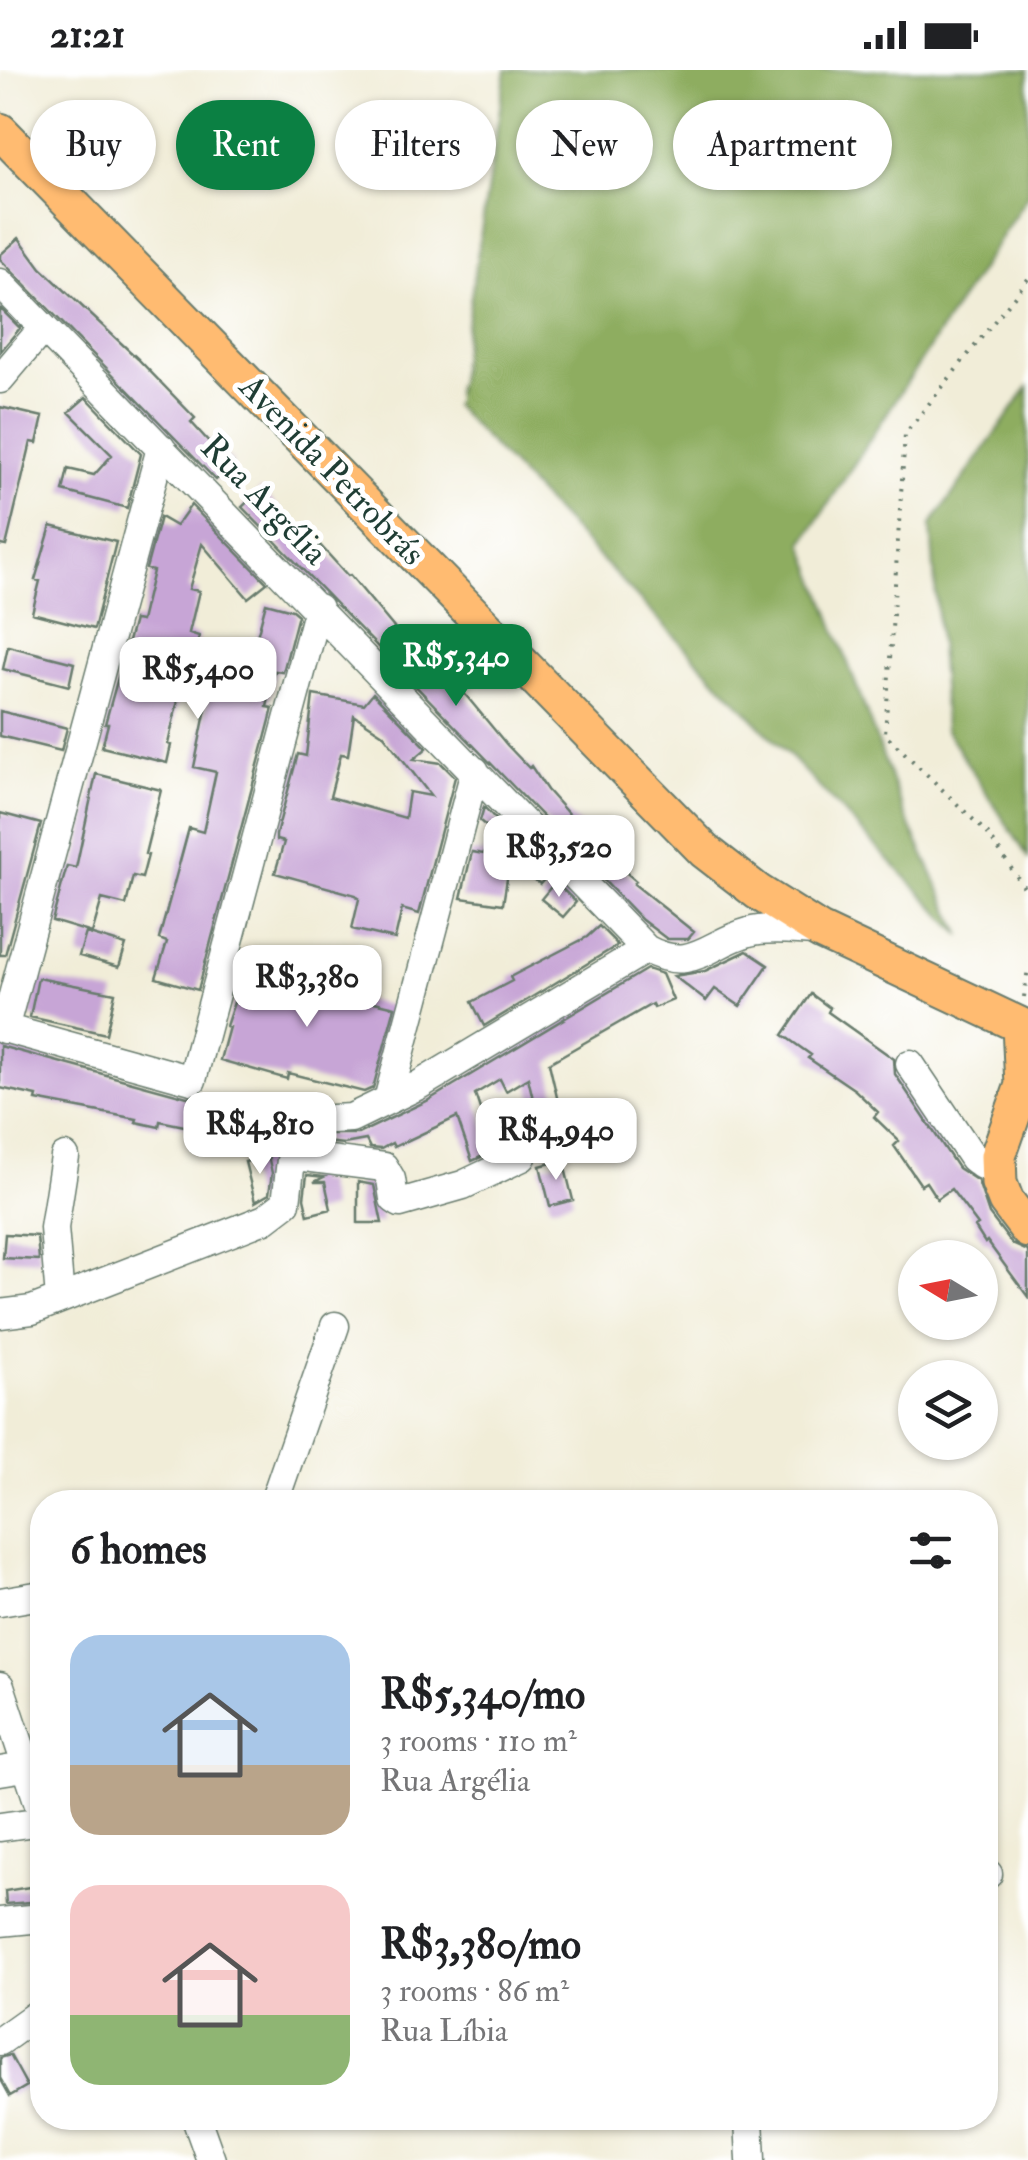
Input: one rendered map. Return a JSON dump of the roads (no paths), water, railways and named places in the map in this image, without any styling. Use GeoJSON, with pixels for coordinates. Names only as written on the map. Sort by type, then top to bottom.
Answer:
{"type":"FeatureCollection","features":[{"type":"Feature","properties":{"kind":"main road","name":"Avenida Petrobrás"},"geometry":{"type":"LineString","coordinates":[[0,131],[705,851],[758,892],[820,931],[1024,1028]]}},
{"type":"Feature","properties":{"kind":"main road"},"geometry":{"type":"LineString","coordinates":[[1024,1028],[1025,1090],[998,1156],[998,1183],[1028,1230]]}},
{"type":"Feature","properties":{"kind":"street","name":"Rua Argélia"},"geometry":{"type":"LineString","coordinates":[[0,283],[646,948]]}},
{"type":"Feature","properties":{"kind":"street"},"geometry":{"type":"LineString","coordinates":[[0,379],[43,328]]}},
{"type":"Feature","properties":{"kind":"street"},"geometry":{"type":"LineString","coordinates":[[161,448],[2,1028],[192,1080],[318,608]]}},
{"type":"Feature","properties":{"kind":"street"},"geometry":{"type":"LineString","coordinates":[[388,1100],[475,771]]}},
{"type":"Feature","properties":{"kind":"street"},"geometry":{"type":"LineString","coordinates":[[750,931],[758,892]]}},
{"type":"Feature","properties":{"kind":"street"},"geometry":{"type":"LineString","coordinates":[[332,1119],[351,1118],[419,1085],[646,948],[660,957],[677,960],[712,950],[750,931],[820,931]]}},
{"type":"Feature","properties":{"kind":"street"},"geometry":{"type":"LineString","coordinates":[[910,1064],[973,1158],[982,1165],[998,1156]]}},
{"type":"Feature","properties":{"kind":"street"},"geometry":{"type":"LineString","coordinates":[[0,1314],[32,1310],[265,1218],[286,1203],[292,1160],[297,1156],[384,1167],[394,1199],[400,1203],[463,1184],[522,1157]]}},
{"type":"Feature","properties":{"kind":"street"},"geometry":{"type":"LineString","coordinates":[[60,1299],[54,1228],[65,1157]]}},
{"type":"Feature","properties":{"kind":"street"},"geometry":{"type":"LineString","coordinates":[[278,1490],[335,1326]]}},
{"type":"Feature","properties":{"kind":"street"},"geometry":{"type":"LineString","coordinates":[[0,1602],[30,1597]]}},
{"type":"Feature","properties":{"kind":"street"},"geometry":{"type":"LineString","coordinates":[[0,1686],[12,1769],[30,1795]]}},
{"type":"Feature","properties":{"kind":"street"},"geometry":{"type":"LineString","coordinates":[[0,1827],[30,1823]]}},
{"type":"Feature","properties":{"kind":"street"},"geometry":{"type":"LineString","coordinates":[[0,1922],[30,1919]]}},
{"type":"Feature","properties":{"kind":"street"},"geometry":{"type":"LineString","coordinates":[[0,2041],[30,2020]]}},
{"type":"Feature","properties":{"kind":"street"},"geometry":{"type":"LineString","coordinates":[[201,2130],[212,2160]]}},
{"type":"Feature","properties":{"kind":"street"},"geometry":{"type":"LineString","coordinates":[[750,2130],[752,2160]]}}]}
